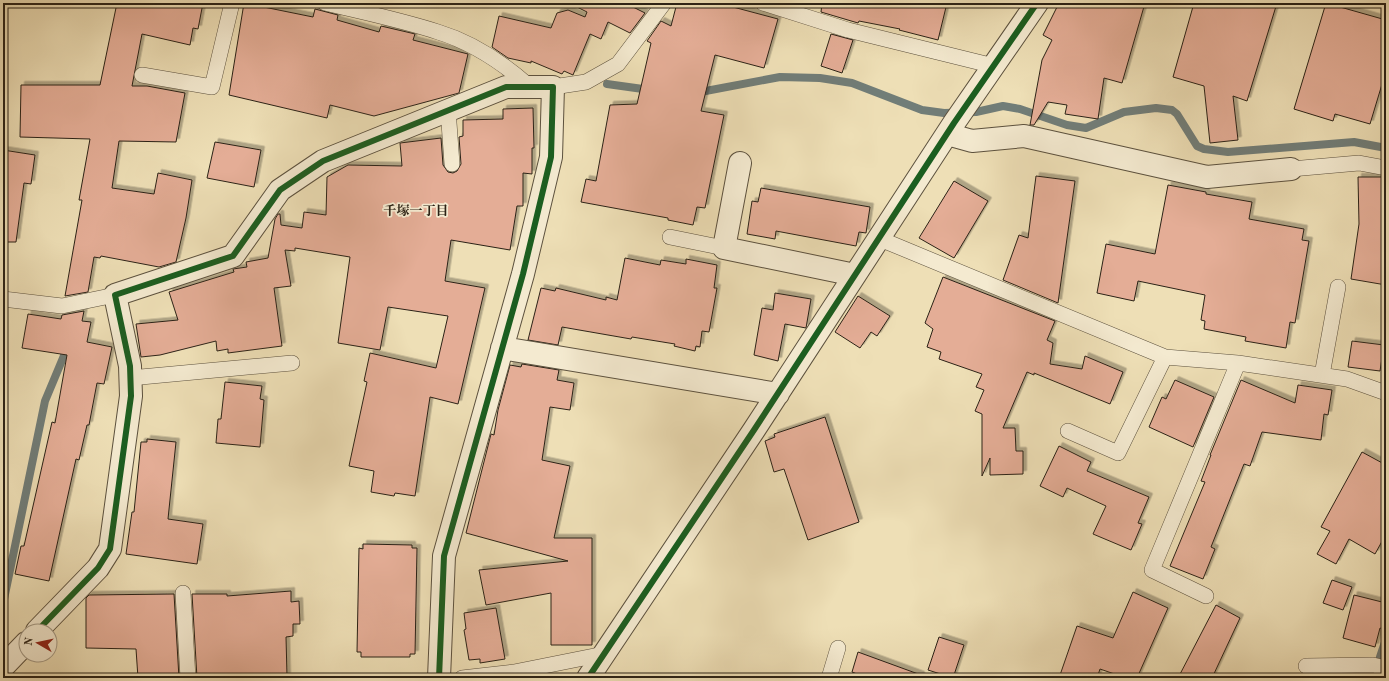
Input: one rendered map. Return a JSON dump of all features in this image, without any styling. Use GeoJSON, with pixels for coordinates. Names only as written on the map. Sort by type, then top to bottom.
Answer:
{"type":"FeatureCollection","features":[{"type":"Feature","properties":{"kind":"street"},"geometry":{"type":"LineString","coordinates":[[588,678],[778,394],[880,239],[950,128],[1036,3]]}},
{"type":"Feature","properties":{"kind":"street"},"geometry":{"type":"LineString","coordinates":[[46,623],[98,568],[110,549],[131,396],[130,366],[115,295],[233,256],[280,190],[323,161],[506,86],[553,87],[551,157],[523,274],[444,556],[438,678]]}},
{"type":"Feature","properties":{"kind":"street"},"geometry":{"type":"LineString","coordinates":[[950,128],[972,141],[1024,136],[1207,177],[1291,169]]}},
{"type":"Feature","properties":{"kind":"street"},"geometry":{"type":"LineString","coordinates":[[740,163],[724,248],[855,275]]}},
{"type":"Feature","properties":{"kind":"street"},"geometry":{"type":"LineString","coordinates":[[502,348],[778,394]]}},
{"type":"Feature","properties":{"kind":"street"},"geometry":{"type":"LineString","coordinates":[[3,667],[18,651]]}},
{"type":"Feature","properties":{"kind":"lane"},"geometry":{"type":"LineString","coordinates":[[142,75],[212,87],[232,3]]}},
{"type":"Feature","properties":{"kind":"lane"},"geometry":{"type":"LineString","coordinates":[[325,3],[438,32],[475,48],[517,75],[530,86]]}},
{"type":"Feature","properties":{"kind":"lane"},"geometry":{"type":"LineString","coordinates":[[553,87],[586,82],[618,64],[664,3]]}},
{"type":"Feature","properties":{"kind":"lane"},"geometry":{"type":"LineString","coordinates":[[763,3],[848,30],[994,66]]}},
{"type":"Feature","properties":{"kind":"lane"},"geometry":{"type":"LineString","coordinates":[[448,109],[452,164]]}},
{"type":"Feature","properties":{"kind":"lane"},"geometry":{"type":"LineString","coordinates":[[1291,169],[1359,163],[1386,168]]}},
{"type":"Feature","properties":{"kind":"lane"},"geometry":{"type":"LineString","coordinates":[[670,237],[724,248]]}},
{"type":"Feature","properties":{"kind":"lane"},"geometry":{"type":"LineString","coordinates":[[880,239],[1165,357],[1238,363],[1348,379],[1386,393]]}},
{"type":"Feature","properties":{"kind":"lane"},"geometry":{"type":"LineString","coordinates":[[1322,375],[1338,287]]}},
{"type":"Feature","properties":{"kind":"lane"},"geometry":{"type":"LineString","coordinates":[[3,299],[62,306],[115,295]]}},
{"type":"Feature","properties":{"kind":"lane"},"geometry":{"type":"LineString","coordinates":[[1068,431],[1118,452],[1165,357]]}},
{"type":"Feature","properties":{"kind":"lane"},"geometry":{"type":"LineString","coordinates":[[130,378],[292,363]]}},
{"type":"Feature","properties":{"kind":"lane"},"geometry":{"type":"LineString","coordinates":[[1206,596],[1152,570],[1238,363]]}},
{"type":"Feature","properties":{"kind":"lane"},"geometry":{"type":"LineString","coordinates":[[183,592],[188,678]]}},
{"type":"Feature","properties":{"kind":"lane"},"geometry":{"type":"LineString","coordinates":[[829,678],[838,648]]}},
{"type":"Feature","properties":{"kind":"lane"},"geometry":{"type":"LineString","coordinates":[[462,678],[514,672],[604,654]]}},
{"type":"Feature","properties":{"kind":"lane"},"geometry":{"type":"LineString","coordinates":[[1306,666],[1373,665],[1386,668]]}},
{"type":"Feature","properties":{"kind":"building"},"geometry":{"type":"Polygon","coordinates":[[[117,3],[203,3],[198,29],[193,28],[190,45],[142,34],[132,86],[147,86],[185,93],[176,142],[119,141],[112,188],[154,194],[158,173],[192,180],[186,218],[176,262],[159,267],[101,256],[100,258],[94,257],[88,292],[65,296],[82,200],[79,200],[90,139],[20,137],[21,85],[100,85],[117,3]]]}},
{"type":"Feature","properties":{"kind":"building"},"geometry":{"type":"Polygon","coordinates":[[[244,3],[313,17],[315,9],[338,15],[337,20],[379,32],[381,26],[415,34],[413,40],[468,54],[459,93],[374,116],[330,105],[327,118],[229,95],[244,3]]]}},
{"type":"Feature","properties":{"kind":"building"},"geometry":{"type":"Polygon","coordinates":[[[569,3],[625,3],[645,13],[630,33],[608,22],[601,39],[590,34],[573,75],[564,71],[562,74],[531,61],[531,63],[508,58],[492,47],[499,16],[551,28],[557,13],[568,10],[585,17],[587,12],[569,3]]]}},
{"type":"Feature","properties":{"kind":"building"},"geometry":{"type":"Polygon","coordinates":[[[677,3],[718,3],[778,19],[764,68],[715,55],[701,111],[724,115],[705,208],[697,207],[693,225],[668,220],[668,218],[581,202],[586,179],[596,181],[610,105],[637,104],[651,43],[647,41],[661,21],[671,26],[677,3]]]}},
{"type":"Feature","properties":{"kind":"building"},"geometry":{"type":"Polygon","coordinates":[[[822,3],[947,3],[938,40],[899,30],[900,29],[859,21],[858,23],[821,12],[822,3]]]}},
{"type":"Feature","properties":{"kind":"building"},"geometry":{"type":"Polygon","coordinates":[[[1059,3],[1145,3],[1122,83],[1104,78],[1098,119],[1065,114],[1067,105],[1048,102],[1034,125],[1030,125],[1042,60],[1052,40],[1043,35],[1059,3]]]}},
{"type":"Feature","properties":{"kind":"building"},"geometry":{"type":"Polygon","coordinates":[[[1194,3],[1277,3],[1247,101],[1233,96],[1238,140],[1210,143],[1204,86],[1173,77],[1194,3]]]}},
{"type":"Feature","properties":{"kind":"building"},"geometry":{"type":"Polygon","coordinates":[[[1326,3],[1386,20],[1386,71],[1370,124],[1335,114],[1333,121],[1294,109],[1326,3]]]}},
{"type":"Feature","properties":{"kind":"building"},"geometry":{"type":"Polygon","coordinates":[[[831,34],[853,40],[842,73],[821,66],[831,34]]]}},
{"type":"Feature","properties":{"kind":"building"},"geometry":{"type":"Polygon","coordinates":[[[533,108],[534,148],[532,148],[532,174],[523,173],[523,206],[517,206],[510,250],[451,240],[445,281],[485,288],[458,404],[430,397],[415,496],[395,493],[394,496],[371,492],[374,471],[349,466],[367,382],[364,381],[370,353],[436,368],[448,316],[388,307],[380,350],[338,343],[350,257],[295,248],[295,251],[285,250],[291,286],[274,288],[282,346],[228,353],[228,349],[217,351],[216,341],[160,355],[141,357],[136,324],[178,320],[169,292],[234,272],[233,269],[247,267],[246,262],[268,258],[275,219],[278,214],[280,214],[281,225],[302,228],[304,212],[326,215],[327,177],[348,165],[402,166],[400,143],[441,138],[443,165],[448,172],[453,173],[457,171],[461,164],[459,137],[463,136],[463,120],[503,119],[503,109],[533,108]]]}},
{"type":"Feature","properties":{"kind":"building"},"geometry":{"type":"Polygon","coordinates":[[[215,142],[261,150],[254,187],[207,178],[215,142]]]}},
{"type":"Feature","properties":{"kind":"building"},"geometry":{"type":"Polygon","coordinates":[[[3,150],[35,155],[31,184],[24,183],[16,242],[3,242],[3,150]]]}},
{"type":"Feature","properties":{"kind":"building"},"geometry":{"type":"Polygon","coordinates":[[[1036,176],[1075,181],[1058,303],[1003,280],[1019,235],[1028,238],[1036,176]]]}},
{"type":"Feature","properties":{"kind":"building"},"geometry":{"type":"Polygon","coordinates":[[[1358,177],[1386,177],[1386,285],[1351,279],[1359,224],[1358,177]]]}},
{"type":"Feature","properties":{"kind":"building"},"geometry":{"type":"Polygon","coordinates":[[[954,181],[988,201],[954,258],[919,238],[954,181]]]}},
{"type":"Feature","properties":{"kind":"building"},"geometry":{"type":"Polygon","coordinates":[[[1168,185],[1206,192],[1206,194],[1252,202],[1249,219],[1304,229],[1302,240],[1309,241],[1295,323],[1290,322],[1286,348],[1245,341],[1246,337],[1204,329],[1205,321],[1201,320],[1205,295],[1138,281],[1134,301],[1097,293],[1106,244],[1155,254],[1168,185]]]}},
{"type":"Feature","properties":{"kind":"building"},"geometry":{"type":"Polygon","coordinates":[[[761,188],[870,207],[866,233],[859,232],[856,246],[776,231],[775,239],[747,234],[752,201],[758,202],[761,188]]]}},
{"type":"Feature","properties":{"kind":"building"},"geometry":{"type":"Polygon","coordinates":[[[625,258],[660,265],[661,260],[686,264],[686,259],[717,265],[714,288],[717,288],[709,332],[702,331],[700,347],[696,346],[695,351],[674,346],[675,344],[632,337],[631,339],[562,327],[558,345],[528,340],[541,288],[555,291],[556,288],[606,300],[606,297],[617,300],[625,258]]]}},
{"type":"Feature","properties":{"kind":"building"},"geometry":{"type":"Polygon","coordinates":[[[943,277],[1055,321],[1047,340],[1053,343],[1050,364],[1082,369],[1085,356],[1123,372],[1110,404],[1034,373],[1034,375],[1027,372],[1003,428],[1015,428],[1016,451],[1023,451],[1023,474],[990,475],[990,458],[982,476],[982,414],[975,411],[984,390],[976,387],[982,374],[939,359],[941,352],[927,347],[933,329],[925,323],[943,277]]]}},
{"type":"Feature","properties":{"kind":"building"},"geometry":{"type":"Polygon","coordinates":[[[775,293],[811,299],[806,328],[785,324],[778,361],[754,355],[762,308],[773,310],[775,293]]]}},
{"type":"Feature","properties":{"kind":"building"},"geometry":{"type":"Polygon","coordinates":[[[858,296],[890,316],[877,336],[871,332],[860,348],[835,332],[858,296]]]}},
{"type":"Feature","properties":{"kind":"building"},"geometry":{"type":"Polygon","coordinates":[[[84,311],[82,321],[91,322],[87,342],[112,347],[104,384],[97,383],[89,425],[87,425],[79,460],[76,459],[49,581],[15,574],[21,546],[24,546],[52,422],[55,423],[67,355],[22,348],[28,314],[61,319],[62,315],[84,311]]]}},
{"type":"Feature","properties":{"kind":"building"},"geometry":{"type":"Polygon","coordinates":[[[1352,341],[1384,345],[1380,371],[1348,367],[1352,341]]]}},
{"type":"Feature","properties":{"kind":"building"},"geometry":{"type":"Polygon","coordinates":[[[522,364],[559,370],[557,380],[574,383],[570,410],[550,407],[542,460],[570,466],[554,538],[592,538],[592,645],[551,645],[551,593],[486,605],[479,570],[568,561],[466,533],[491,434],[494,435],[498,410],[510,365],[521,367],[522,364]]]}},
{"type":"Feature","properties":{"kind":"building"},"geometry":{"type":"Polygon","coordinates":[[[1175,380],[1214,397],[1193,447],[1149,427],[1162,397],[1166,399],[1175,380]]]}},
{"type":"Feature","properties":{"kind":"building"},"geometry":{"type":"Polygon","coordinates":[[[1241,380],[1295,403],[1298,385],[1332,390],[1328,415],[1324,414],[1321,440],[1262,432],[1250,466],[1244,464],[1211,547],[1215,549],[1203,579],[1170,566],[1205,482],[1201,481],[1210,455],[1241,380]]]}},
{"type":"Feature","properties":{"kind":"building"},"geometry":{"type":"Polygon","coordinates":[[[225,382],[262,386],[260,399],[264,400],[260,447],[216,443],[218,419],[221,419],[225,382]]]}},
{"type":"Feature","properties":{"kind":"building"},"geometry":{"type":"Polygon","coordinates":[[[825,417],[859,522],[808,540],[784,469],[774,472],[765,441],[775,437],[774,434],[825,417]]]}},
{"type":"Feature","properties":{"kind":"building"},"geometry":{"type":"Polygon","coordinates":[[[147,439],[176,442],[168,519],[203,524],[197,564],[126,554],[132,512],[134,512],[141,442],[147,442],[147,439]]]}},
{"type":"Feature","properties":{"kind":"building"},"geometry":{"type":"Polygon","coordinates":[[[1059,446],[1091,462],[1087,471],[1149,497],[1138,523],[1142,524],[1131,550],[1093,534],[1106,506],[1067,488],[1063,497],[1040,486],[1059,446]]]}},
{"type":"Feature","properties":{"kind":"building"},"geometry":{"type":"Polygon","coordinates":[[[1362,452],[1386,465],[1386,534],[1375,554],[1349,539],[1336,564],[1317,554],[1330,531],[1321,527],[1362,452]]]}},
{"type":"Feature","properties":{"kind":"building"},"geometry":{"type":"Polygon","coordinates":[[[363,544],[412,545],[412,548],[417,548],[415,654],[410,654],[410,657],[361,657],[361,652],[357,652],[359,548],[363,549],[363,544]]]}},
{"type":"Feature","properties":{"kind":"building"},"geometry":{"type":"Polygon","coordinates":[[[1332,580],[1352,587],[1343,610],[1323,603],[1332,580]]]}},
{"type":"Feature","properties":{"kind":"building"},"geometry":{"type":"Polygon","coordinates":[[[291,591],[291,602],[299,601],[300,624],[293,624],[293,636],[286,637],[287,676],[279,678],[197,678],[192,594],[227,594],[227,596],[291,591]]]}},
{"type":"Feature","properties":{"kind":"building"},"geometry":{"type":"Polygon","coordinates":[[[1133,592],[1168,608],[1137,678],[1126,678],[1100,669],[1097,678],[1059,678],[1077,626],[1113,638],[1133,592]]]}},
{"type":"Feature","properties":{"kind":"building"},"geometry":{"type":"Polygon","coordinates":[[[174,594],[179,678],[138,678],[136,649],[86,648],[86,598],[89,595],[174,594]]]}},
{"type":"Feature","properties":{"kind":"building"},"geometry":{"type":"Polygon","coordinates":[[[1354,595],[1386,603],[1386,617],[1383,629],[1380,628],[1375,647],[1343,638],[1354,595]]]}},
{"type":"Feature","properties":{"kind":"building"},"geometry":{"type":"Polygon","coordinates":[[[1216,605],[1240,618],[1212,678],[1178,678],[1216,605]]]}},
{"type":"Feature","properties":{"kind":"building"},"geometry":{"type":"Polygon","coordinates":[[[496,608],[505,659],[480,663],[480,659],[469,660],[464,630],[466,629],[464,613],[496,608]]]}},
{"type":"Feature","properties":{"kind":"building"},"geometry":{"type":"Polygon","coordinates":[[[939,637],[964,645],[953,678],[928,670],[939,637]]]}},
{"type":"Feature","properties":{"kind":"building"},"geometry":{"type":"Polygon","coordinates":[[[858,652],[921,675],[921,678],[867,678],[852,672],[858,652]]]}},
{"type":"Feature","properties":{"kind":"waterway"},"geometry":{"type":"LineString","coordinates":[[695,93],[780,77],[820,78],[852,83],[922,110],[944,113],[976,112],[1003,106],[1020,109],[1067,125],[1086,128],[1124,112],[1156,108],[1172,110],[1177,114],[1197,146],[1204,149],[1228,152],[1354,142],[1386,148]]}},
{"type":"Feature","properties":{"kind":"waterway"},"geometry":{"type":"LineString","coordinates":[[607,84],[650,90]]}},
{"type":"Feature","properties":{"kind":"waterway"},"geometry":{"type":"LineString","coordinates":[[3,604],[45,401],[68,346]]}},
{"type":"Feature","properties":{"kind":"waterway"},"geometry":{"type":"LineString","coordinates":[[1380,657],[1386,639]]}},
{"type":"Feature","properties":{"kind":"waterway"},"geometry":{"type":"LineString","coordinates":[[1371,678],[1372,674]]}},
{"type":"Feature","properties":{"kind":"cycle path"},"geometry":{"type":"LineString","coordinates":[[588,678],[754,430],[954,123],[1037,3]]}},
{"type":"Feature","properties":{"kind":"cycle path"},"geometry":{"type":"LineString","coordinates":[[45,623],[98,568],[110,549],[131,396],[130,366],[115,295],[233,256],[280,190],[323,161],[506,87],[553,87],[551,157],[523,274],[444,556],[439,678]]}},
{"type":"Feature","properties":{"kind":"district","name":"千塚一丁目"},"geometry":{"type":"Point","coordinates":[416,210]}}]}
